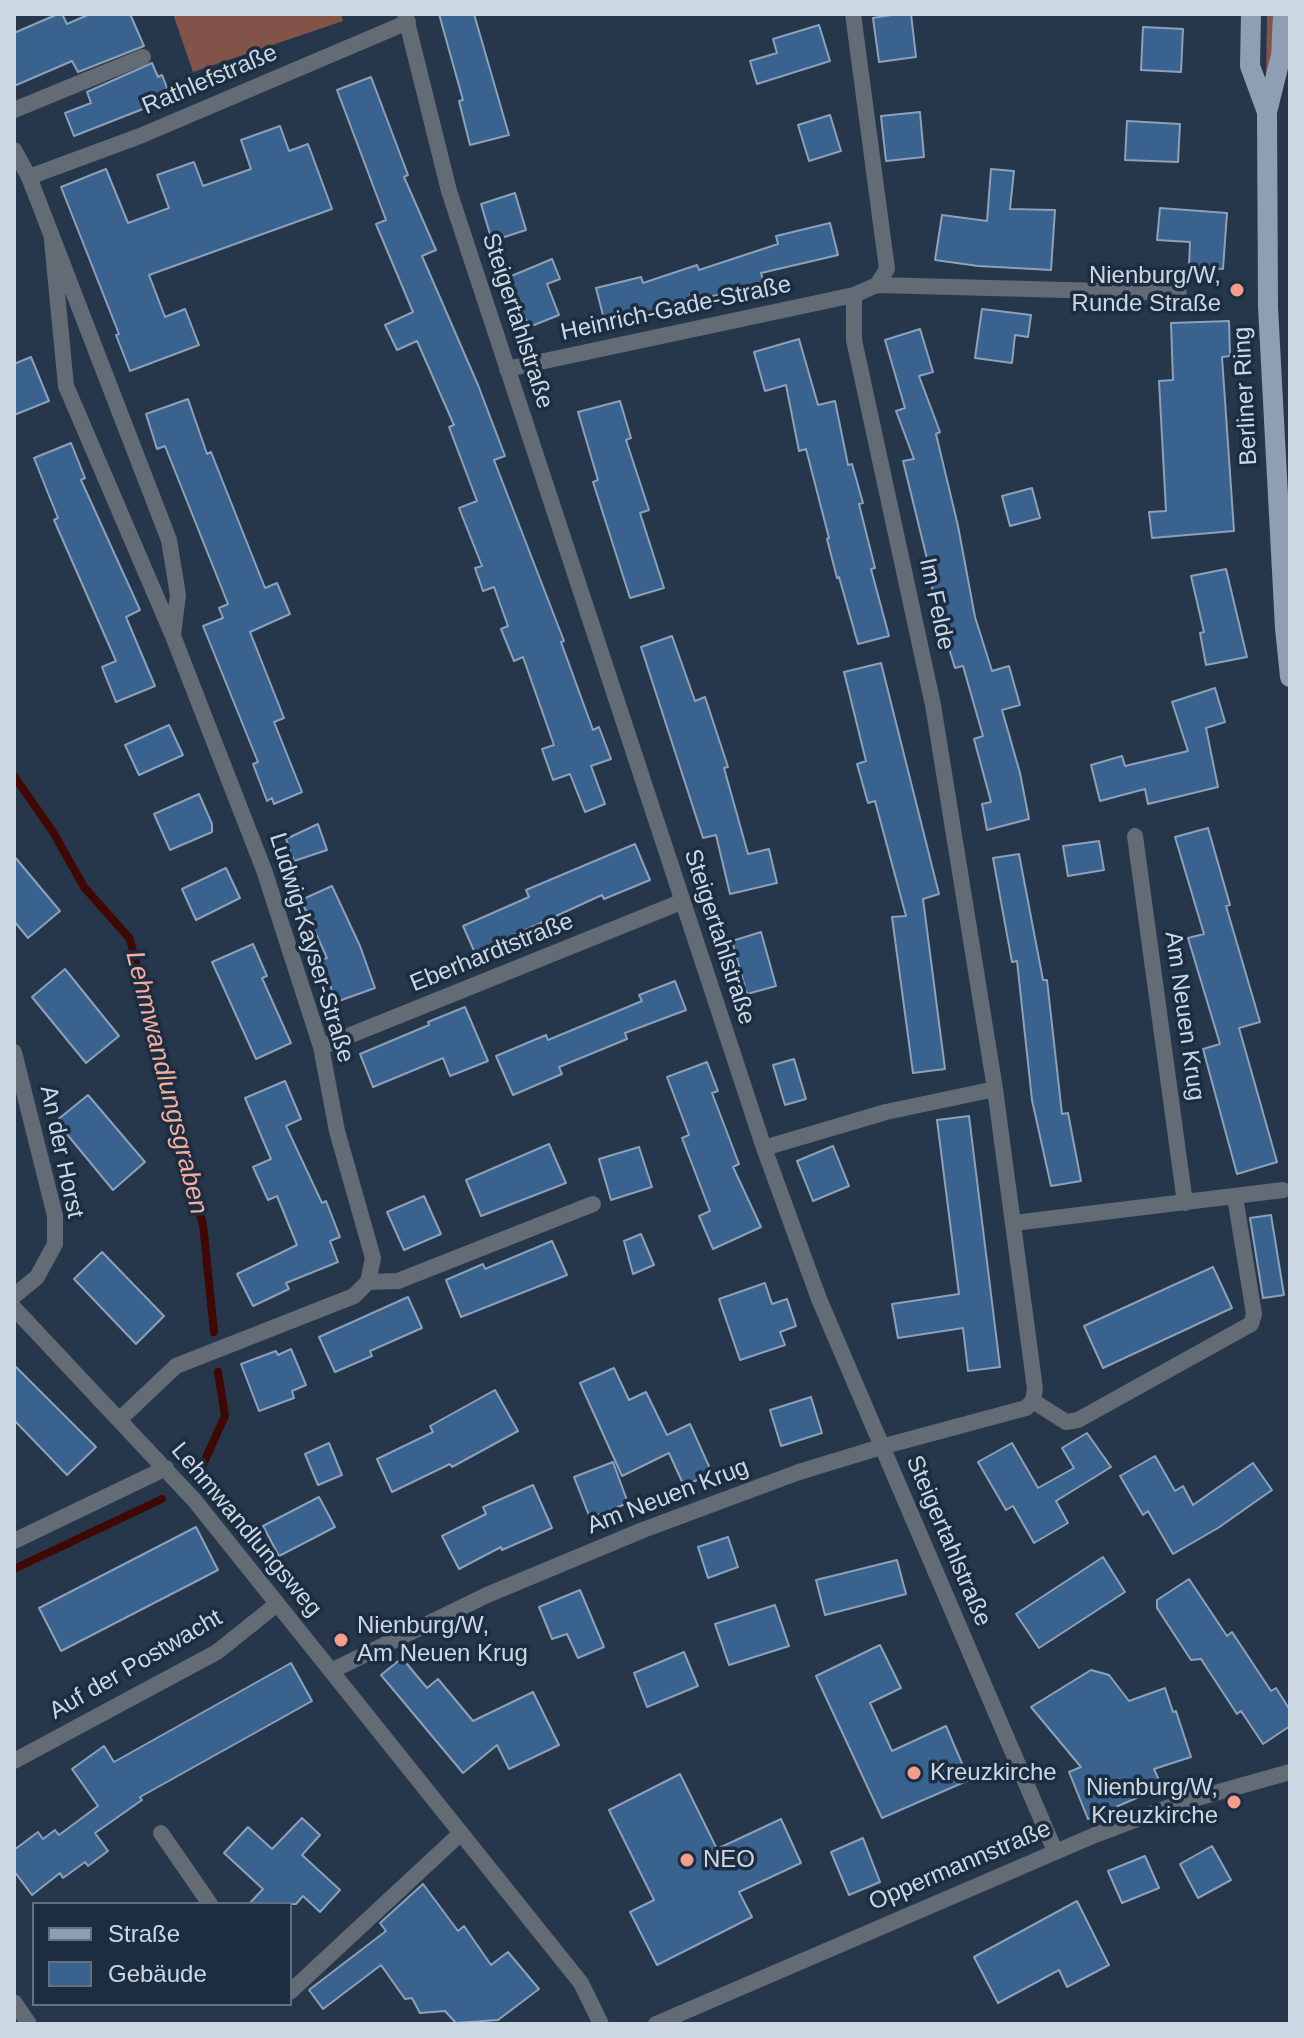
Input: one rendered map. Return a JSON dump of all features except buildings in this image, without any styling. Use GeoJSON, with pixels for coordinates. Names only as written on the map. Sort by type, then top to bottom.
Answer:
{"type":"FeatureCollection","features":[{"type":"Feature","properties":{"kind":"main road","name":"Berliner Ring"},"geometry":{"type":"LineString","coordinates":[[1251,14],[1250,66],[1267,112]]}},
{"type":"Feature","properties":{"kind":"main road","name":"Berliner Ring"},"geometry":{"type":"LineString","coordinates":[[1283,14],[1281,55],[1267,112],[1268,307],[1283,489],[1290,677]]}},
{"type":"Feature","properties":{"kind":"street"},"geometry":{"type":"LineString","coordinates":[[853,14],[887,269],[877,285]]}},
{"type":"Feature","properties":{"kind":"street","name":"Rathlefstraße"},"geometry":{"type":"LineString","coordinates":[[29,177],[140,136],[407,18]]}},
{"type":"Feature","properties":{"kind":"street","name":"Steigertahlstraße"},"geometry":{"type":"LineString","coordinates":[[407,18],[449,191],[764,1148],[819,1299],[1055,1851]]}},
{"type":"Feature","properties":{"kind":"street"},"geometry":{"type":"LineString","coordinates":[[14,110],[143,57]]}},
{"type":"Feature","properties":{"kind":"street","name":"Ludwig-Kayser-Straße"},"geometry":{"type":"LineString","coordinates":[[14,150],[29,177],[169,540],[178,595],[173,636]]}},
{"type":"Feature","properties":{"kind":"street","name":"Ludwig-Kayser-Straße"},"geometry":{"type":"LineString","coordinates":[[52,241],[66,386],[173,636],[264,870],[321,1047],[337,1131],[373,1258],[368,1282]]}},
{"type":"Feature","properties":{"kind":"street"},"geometry":{"type":"LineString","coordinates":[[854,295],[877,285],[1179,293]]}},
{"type":"Feature","properties":{"kind":"street","name":"Heinrich-Gade-Straße"},"geometry":{"type":"LineString","coordinates":[[507,369],[854,295]]}},
{"type":"Feature","properties":{"kind":"street","name":"Im Felde"},"geometry":{"type":"LineString","coordinates":[[854,295],[854,340],[933,705],[1014,1223]]}},
{"type":"Feature","properties":{"kind":"street","name":"Am Neuen Krug"},"geometry":{"type":"LineString","coordinates":[[1135,836],[1185,1203]]}},
{"type":"Feature","properties":{"kind":"street","name":"Eberhardtstraße"},"geometry":{"type":"LineString","coordinates":[[321,1047],[681,902]]}},
{"type":"Feature","properties":{"kind":"street","name":"An der Horst"},"geometry":{"type":"LineString","coordinates":[[14,1052],[55,1216],[55,1244],[37,1277],[14,1296]]}},
{"type":"Feature","properties":{"kind":"street"},"geometry":{"type":"LineString","coordinates":[[764,1148],[886,1112],[995,1089]]}},
{"type":"Feature","properties":{"kind":"street"},"geometry":{"type":"LineString","coordinates":[[1235,1197],[1254,1314],[1251,1324],[1078,1420],[1066,1422],[1033,1401],[1035,1389],[1014,1223],[1283,1190]]}},
{"type":"Feature","properties":{"kind":"street"},"geometry":{"type":"LineString","coordinates":[[120,1419],[176,1366],[354,1296],[368,1282],[398,1281],[593,1204]]}},
{"type":"Feature","properties":{"kind":"street","name":"Lehmwandlungsweg"},"geometry":{"type":"LineString","coordinates":[[14,1308],[166,1468],[581,1983],[601,2024]]}},
{"type":"Feature","properties":{"kind":"street","name":"Am Neuen Krug"},"geometry":{"type":"LineString","coordinates":[[331,1671],[487,1595],[643,1530],[799,1472],[1026,1408],[1033,1401]]}},
{"type":"Feature","properties":{"kind":"street"},"geometry":{"type":"LineString","coordinates":[[14,1541],[166,1468]]}},
{"type":"Feature","properties":{"kind":"street","name":"Auf der Postwacht"},"geometry":{"type":"LineString","coordinates":[[14,1761],[217,1652],[277,1604]]}},
{"type":"Feature","properties":{"kind":"street","name":"Oppermannstraße"},"geometry":{"type":"LineString","coordinates":[[656,2024],[1055,1851],[1183,1802],[1290,1772]]}},
{"type":"Feature","properties":{"kind":"street"},"geometry":{"type":"LineString","coordinates":[[161,1833],[209,1902]]}},
{"type":"Feature","properties":{"kind":"street"},"geometry":{"type":"LineString","coordinates":[[292,1990],[461,1833]]}},
{"type":"Feature","properties":{"kind":"street"},"geometry":{"type":"LineString","coordinates":[[14,2002],[29,2024]]}},
{"type":"Feature","properties":{"kind":"shaded area"},"geometry":{"type":"Polygon","coordinates":[[[173,14],[341,14],[343,21],[193,72],[173,14]]]}},
{"type":"Feature","properties":{"kind":"shaded area"},"geometry":{"type":"Polygon","coordinates":[[[1267,14],[1274,14],[1269,77],[1266,78],[1267,14]]]}},
{"type":"Feature","properties":{"kind":"waterway","name":"Lehmwandlungsgraben"},"geometry":{"type":"LineString","coordinates":[[14,776],[53,832],[84,887],[130,939],[159,1071],[180,1127],[187,1172],[203,1224],[214,1332]]}},
{"type":"Feature","properties":{"kind":"waterway","name":"Lehmwandlungsgraben"},"geometry":{"type":"LineString","coordinates":[[199,1473],[225,1416],[218,1372]]}},
{"type":"Feature","properties":{"kind":"waterway","name":"Lehmwandlungsgraben"},"geometry":{"type":"LineString","coordinates":[[14,1569],[162,1499]]}},
{"type":"Feature","properties":{"kind":"place","name":"Nienburg/W, Runde Straße"},"geometry":{"type":"Point","coordinates":[1237,290]}},
{"type":"Feature","properties":{"kind":"place","name":"Nienburg/W, Am Neuen Krug"},"geometry":{"type":"Point","coordinates":[341,1640]}},
{"type":"Feature","properties":{"kind":"place","name":"Kreuzkirche"},"geometry":{"type":"Point","coordinates":[914,1773]}},
{"type":"Feature","properties":{"kind":"place","name":"Nienburg/W, Kreuzkirche"},"geometry":{"type":"Point","coordinates":[1234,1802]}},
{"type":"Feature","properties":{"kind":"place","name":"NEO"},"geometry":{"type":"Point","coordinates":[687,1860]}}]}
